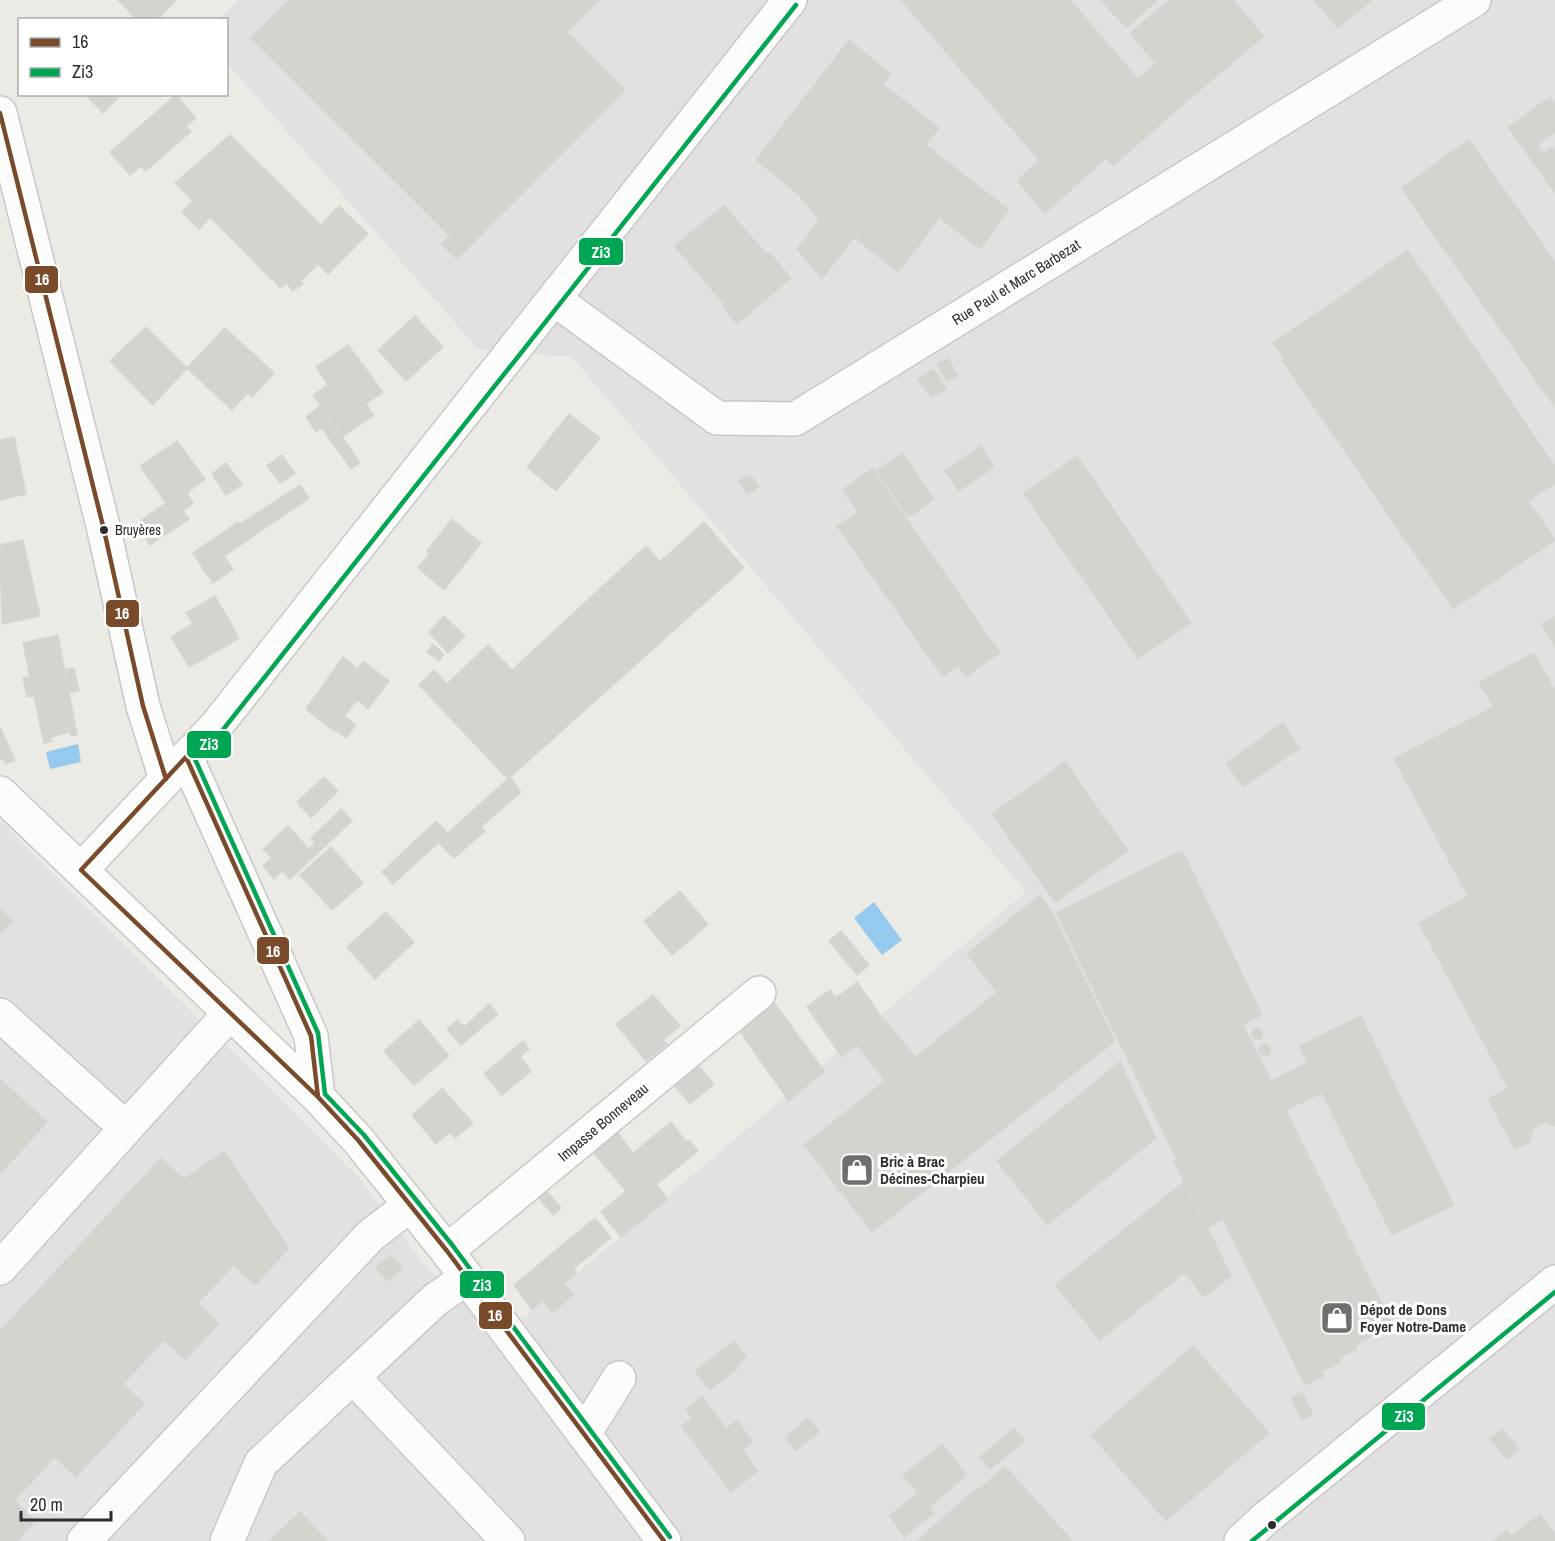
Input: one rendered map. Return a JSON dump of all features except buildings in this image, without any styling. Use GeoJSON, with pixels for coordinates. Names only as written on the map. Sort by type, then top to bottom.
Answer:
{"type":"FeatureCollection","features":[{"type":"Feature","properties":{"kind":"street"},"geometry":{"type":"LineString","coordinates":[[81,870],[216,726],[790,0]]}},
{"type":"Feature","properties":{"kind":"street","name":"Rue Paul et Marc Barbezat"},"geometry":{"type":"LineString","coordinates":[[554,299],[717,417],[795,419],[1474,0]]}},
{"type":"Feature","properties":{"kind":"street"},"geometry":{"type":"LineString","coordinates":[[0,112],[102,520],[143,706],[310,1036],[318,1097]]}},
{"type":"Feature","properties":{"kind":"street"},"geometry":{"type":"LineString","coordinates":[[0,793],[318,1097],[358,1140],[447,1251],[664,1541]]}},
{"type":"Feature","properties":{"kind":"street","name":"Impasse Bonneveau"},"geometry":{"type":"LineString","coordinates":[[447,1251],[759,993]]}},
{"type":"Feature","properties":{"kind":"street"},"geometry":{"type":"LineString","coordinates":[[0,1268],[230,1013]]}},
{"type":"Feature","properties":{"kind":"street"},"geometry":{"type":"LineString","coordinates":[[0,1015],[126,1128]]}},
{"type":"Feature","properties":{"kind":"street"},"geometry":{"type":"LineString","coordinates":[[84,1541],[370,1236],[410,1205]]}},
{"type":"Feature","properties":{"kind":"street"},"geometry":{"type":"LineString","coordinates":[[227,1541],[261,1463],[436,1299],[467,1278]]}},
{"type":"Feature","properties":{"kind":"street"},"geometry":{"type":"LineString","coordinates":[[1242,1541],[1266,1518],[1555,1282]]}},
{"type":"Feature","properties":{"kind":"street"},"geometry":{"type":"LineString","coordinates":[[353,1377],[508,1541]]}},
{"type":"Feature","properties":{"kind":"street"},"geometry":{"type":"LineString","coordinates":[[585,1434],[618,1378]]}},
{"type":"Feature","properties":{"kind":"shaded area"},"geometry":{"type":"Polygon","coordinates":[[[238,0],[1555,0],[1555,1541],[0,1541],[0,821],[359,1178],[429,1271],[515,1326],[1026,892],[572,357],[478,349],[228,64],[228,18],[220,18],[238,0]]]}},
{"type":"Feature","properties":{"kind":"water"},"geometry":{"type":"Polygon","coordinates":[[[78,744],[81,762],[50,769],[46,752],[78,744]]]}},
{"type":"Feature","properties":{"kind":"water"},"geometry":{"type":"Polygon","coordinates":[[[874,902],[902,940],[882,955],[854,918],[874,902]]]}},
{"type":"Feature","properties":{"kind":"transit line","name":"Zi3"},"geometry":{"type":"LineString","coordinates":[[670,1537],[453,1246],[364,1135],[325,1094],[318,1033],[195,759],[222,731],[796,5]]}},
{"type":"Feature","properties":{"kind":"transit line","name":"16"},"geometry":{"type":"LineString","coordinates":[[0,113],[104,530],[143,706],[166,779]]}},
{"type":"Feature","properties":{"kind":"transit line","name":"16"},"geometry":{"type":"LineString","coordinates":[[186,757],[311,1036],[318,1097],[81,870],[186,757]]}},
{"type":"Feature","properties":{"kind":"transit line","name":"16"},"geometry":{"type":"LineString","coordinates":[[318,1097],[358,1140],[447,1251],[664,1541]]}},
{"type":"Feature","properties":{"kind":"transit line","name":"Zi3"},"geometry":{"type":"LineString","coordinates":[[1252,1541],[1555,1292]]}},
{"type":"Feature","properties":{"kind":"place","name":"Bruyères"},"geometry":{"type":"Point","coordinates":[104,530]}},
{"type":"Feature","properties":{"kind":"place","name":"Bric à Brac Décines-Charpieu"},"geometry":{"type":"Point","coordinates":[857,1170]}},
{"type":"Feature","properties":{"kind":"place","name":"Dépot de Dons Foyer Notre-Dame"},"geometry":{"type":"Point","coordinates":[1337,1318]}}]}
